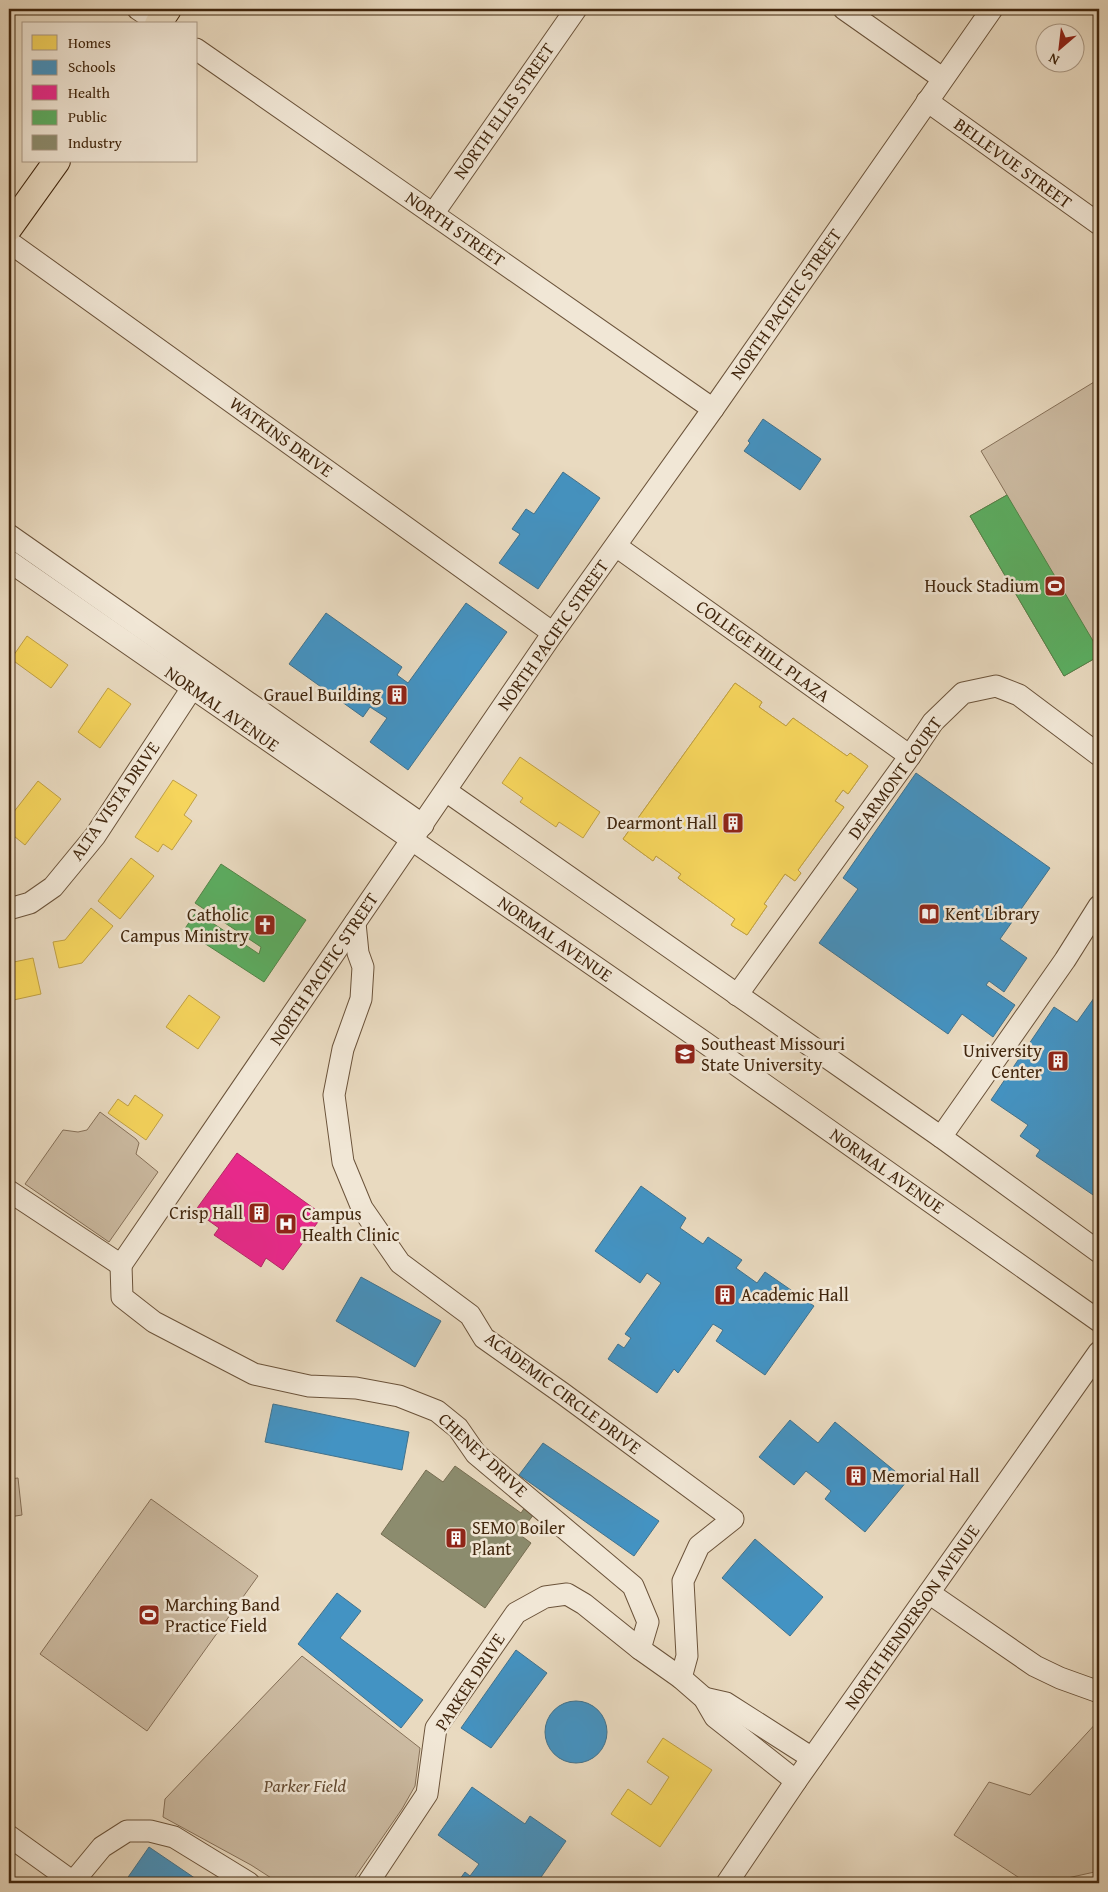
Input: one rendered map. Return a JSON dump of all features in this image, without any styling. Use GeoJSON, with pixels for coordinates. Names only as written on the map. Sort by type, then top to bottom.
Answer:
{"type":"FeatureCollection","features":[{"type":"Feature","properties":{"kind":"main road"},"geometry":{"type":"LineString","coordinates":[[9,228],[56,162]]}},
{"type":"Feature","properties":{"kind":"street","name":"NORTH ELLIS STREET"},"geometry":{"type":"LineString","coordinates":[[433,214],[576,9]]}},
{"type":"Feature","properties":{"kind":"street"},"geometry":{"type":"LineString","coordinates":[[844,9],[942,78]]}},
{"type":"Feature","properties":{"kind":"street","name":"NORTH PACIFIC STREET"},"geometry":{"type":"LineString","coordinates":[[121,1265],[418,833],[552,633],[713,409],[942,78],[992,9]]}},
{"type":"Feature","properties":{"kind":"street","name":"NORTH STREET"},"geometry":{"type":"LineString","coordinates":[[198,50],[713,409]]}},
{"type":"Feature","properties":{"kind":"street","name":"BELLEVUE STREET"},"geometry":{"type":"LineString","coordinates":[[927,101],[1099,224]]}},
{"type":"Feature","properties":{"kind":"street","name":"WATKINS DRIVE"},"geometry":{"type":"LineString","coordinates":[[9,242],[552,633]]}},
{"type":"Feature","properties":{"kind":"street","name":"NORMAL AVENUE"},"geometry":{"type":"LineString","coordinates":[[9,534],[198,680]]}},
{"type":"Feature","properties":{"kind":"street","name":"COLLEGE HILL PLAZA"},"geometry":{"type":"LineString","coordinates":[[616,546],[910,756]]}},
{"type":"Feature","properties":{"kind":"street","name":"NORMAL AVENUE"},"geometry":{"type":"LineString","coordinates":[[9,562],[198,680],[418,833],[696,1037],[1099,1321]]}},
{"type":"Feature","properties":{"kind":"street","name":"ALTA VISTA DRIVE"},"geometry":{"type":"LineString","coordinates":[[9,909],[30,903],[54,887],[95,836],[198,680]]}},
{"type":"Feature","properties":{"kind":"street","name":"DEARMONT COURT"},"geometry":{"type":"LineString","coordinates":[[738,995],[933,722],[963,693],[996,686],[1018,695],[1099,755]]}},
{"type":"Feature","properties":{"kind":"street"},"geometry":{"type":"LineString","coordinates":[[446,791],[941,1137],[1099,1252]]}},
{"type":"Feature","properties":{"kind":"street"},"geometry":{"type":"LineString","coordinates":[[941,1137],[1064,960],[1099,906]]}},
{"type":"Feature","properties":{"kind":"street","name":"ACADEMIC CIRCLE DRIVE"},"geometry":{"type":"LineString","coordinates":[[355,923],[358,953],[363,967],[362,999],[343,1049],[334,1095],[343,1162],[362,1208],[400,1263],[470,1315],[484,1338],[733,1519],[699,1546],[683,1581],[687,1656],[681,1678]]}},
{"type":"Feature","properties":{"kind":"street"},"geometry":{"type":"LineString","coordinates":[[9,1190],[121,1265]]}},
{"type":"Feature","properties":{"kind":"street","name":"CHENEY DRIVE"},"geometry":{"type":"LineString","coordinates":[[121,1265],[122,1297],[154,1322],[254,1374],[309,1386],[356,1388],[399,1396],[437,1411],[458,1428],[476,1454],[633,1586],[648,1622],[640,1649]]}},
{"type":"Feature","properties":{"kind":"street","name":"NORTH HENDERSON AVENUE"},"geometry":{"type":"LineString","coordinates":[[726,1883],[1099,1352]]}},
{"type":"Feature","properties":{"kind":"street"},"geometry":{"type":"LineString","coordinates":[[929,1593],[1035,1666],[1060,1678],[1099,1692]]}},
{"type":"Feature","properties":{"kind":"street","name":"PARKER DRIVE"},"geometry":{"type":"LineString","coordinates":[[368,1883],[428,1794],[436,1728],[516,1613],[545,1597],[567,1594],[584,1604],[640,1649]]}},
{"type":"Feature","properties":{"kind":"street"},"geometry":{"type":"LineString","coordinates":[[640,1649],[681,1678],[704,1698],[716,1718],[796,1781]]}},
{"type":"Feature","properties":{"kind":"street"},"geometry":{"type":"LineString","coordinates":[[704,1698],[726,1703],[812,1758]]}},
{"type":"Feature","properties":{"kind":"street"},"geometry":{"type":"LineString","coordinates":[[9,1836],[73,1882],[102,1847],[127,1831],[150,1831],[174,1837],[249,1883]]}},
{"type":"Feature","properties":{"kind":"green space","name":"Houck Stadium"},"geometry":{"type":"Polygon","coordinates":[[[1099,379],[1099,656],[1064,676],[970,516],[1007,495],[981,451],[1099,379]]]}},
{"type":"Feature","properties":{"kind":"green space"},"geometry":{"type":"Polygon","coordinates":[[[100,1112],[136,1139],[139,1143],[136,1154],[158,1172],[109,1242],[25,1184],[63,1130],[78,1132],[87,1130],[100,1112]]]}},
{"type":"Feature","properties":{"kind":"green space"},"geometry":{"type":"Polygon","coordinates":[[[18,1478],[22,1515],[9,1517],[9,1479],[18,1478]]]}},
{"type":"Feature","properties":{"kind":"green space","name":"Marching Band Practice Field"},"geometry":{"type":"Polygon","coordinates":[[[151,1499],[258,1576],[147,1731],[40,1654],[151,1499]]]}},
{"type":"Feature","properties":{"kind":"green space","name":"Parker Field"},"geometry":{"type":"Polygon","coordinates":[[[302,1656],[420,1748],[415,1786],[402,1809],[351,1883],[279,1883],[251,1865],[163,1817],[165,1799],[302,1656]]]}},
{"type":"Feature","properties":{"kind":"green space"},"geometry":{"type":"Polygon","coordinates":[[[1099,1720],[1099,1871],[1045,1883],[1027,1883],[954,1835],[989,1782],[1030,1795],[1099,1720]]]}},
{"type":"Feature","properties":{"kind":"building: Homes"},"geometry":{"type":"Polygon","coordinates":[[[27,636],[68,665],[51,688],[11,659],[27,636]]]}},
{"type":"Feature","properties":{"kind":"building: Homes","name":"Dearmont Hall"},"geometry":{"type":"Polygon","coordinates":[[[735,683],[762,702],[759,707],[786,726],[793,718],[847,756],[850,753],[868,766],[848,794],[843,790],[835,801],[844,807],[798,870],[801,873],[795,881],[785,874],[764,904],[767,906],[747,935],[731,925],[735,919],[678,878],[681,874],[656,856],[653,861],[623,839],[735,683]],[[755,713],[712,774],[750,801],[762,785],[801,812],[805,809],[815,816],[836,786],[775,743],[782,732],[755,713]],[[708,781],[663,848],[685,863],[692,853],[755,897],[780,860],[733,828],[747,808],[708,781]]]}},
{"type":"Feature","properties":{"kind":"building: Homes","name":"Dearmont Hall"},"geometry":{"type":"Polygon","coordinates":[[[735,683],[762,702],[759,707],[786,726],[793,718],[847,756],[850,753],[868,766],[848,794],[843,790],[835,801],[844,807],[798,870],[801,873],[795,881],[785,874],[764,904],[767,906],[747,935],[731,925],[735,919],[678,878],[681,874],[656,856],[653,861],[623,839],[735,683]]]}},
{"type":"Feature","properties":{"kind":"building: Homes"},"geometry":{"type":"Polygon","coordinates":[[[108,688],[131,704],[100,748],[78,732],[108,688]]]}},
{"type":"Feature","properties":{"kind":"building: Homes"},"geometry":{"type":"Polygon","coordinates":[[[520,757],[600,812],[583,838],[559,822],[556,827],[520,802],[523,798],[502,783],[520,757]]]}},
{"type":"Feature","properties":{"kind":"building: Homes"},"geometry":{"type":"Polygon","coordinates":[[[173,780],[197,795],[184,815],[192,821],[172,850],[163,844],[158,852],[135,837],[173,780]]]}},
{"type":"Feature","properties":{"kind":"building: Homes"},"geometry":{"type":"Polygon","coordinates":[[[38,781],[61,799],[25,845],[9,832],[9,818],[38,781]]]}},
{"type":"Feature","properties":{"kind":"building: Homes"},"geometry":{"type":"Polygon","coordinates":[[[131,858],[154,876],[120,919],[98,901],[131,858]]]}},
{"type":"Feature","properties":{"kind":"building: Homes"},"geometry":{"type":"Polygon","coordinates":[[[91,908],[113,926],[82,963],[59,968],[53,942],[65,940],[91,908]]]}},
{"type":"Feature","properties":{"kind":"building: Homes"},"geometry":{"type":"Polygon","coordinates":[[[33,958],[41,994],[9,1001],[9,963],[33,958]]]}},
{"type":"Feature","properties":{"kind":"building: Homes"},"geometry":{"type":"Polygon","coordinates":[[[189,995],[220,1017],[198,1049],[166,1027],[189,995]]]}},
{"type":"Feature","properties":{"kind":"building: Homes"},"geometry":{"type":"Polygon","coordinates":[[[135,1095],[163,1115],[146,1140],[108,1113],[118,1099],[128,1106],[135,1095]]]}},
{"type":"Feature","properties":{"kind":"building: Homes"},"geometry":{"type":"Polygon","coordinates":[[[663,1738],[712,1770],[660,1847],[611,1814],[628,1789],[651,1805],[669,1777],[647,1762],[663,1738]]]}},
{"type":"Feature","properties":{"kind":"building: Schools"},"geometry":{"type":"Polygon","coordinates":[[[763,419],[821,459],[800,490],[744,451],[750,443],[748,441],[763,419]]]}},
{"type":"Feature","properties":{"kind":"building: Schools"},"geometry":{"type":"Polygon","coordinates":[[[563,472],[600,498],[538,589],[499,563],[520,534],[512,529],[526,509],[534,514],[563,472]]]}},
{"type":"Feature","properties":{"kind":"building: Schools","name":"Grauel Building"},"geometry":{"type":"Polygon","coordinates":[[[466,603],[507,632],[408,770],[370,742],[387,718],[370,707],[363,717],[289,664],[326,613],[402,667],[397,675],[408,683],[466,603]]]}},
{"type":"Feature","properties":{"kind":"building: Schools","name":"Kent Library"},"geometry":{"type":"Polygon","coordinates":[[[916,773],[1050,868],[1000,939],[1027,958],[1004,992],[989,981],[986,985],[1015,1005],[993,1037],[962,1014],[948,1034],[819,943],[858,889],[843,878],[916,773]]]}},
{"type":"Feature","properties":{"kind":"building: Schools","name":"University Center"},"geometry":{"type":"Polygon","coordinates":[[[1094,998],[1099,1001],[1099,1199],[1036,1156],[1040,1150],[1020,1136],[1028,1125],[991,1100],[1054,1007],[1077,1022],[1094,998]]]}},
{"type":"Feature","properties":{"kind":"building: Schools","name":"Academic Hall"},"geometry":{"type":"Polygon","coordinates":[[[641,1186],[686,1218],[680,1228],[703,1244],[708,1237],[742,1260],[736,1268],[757,1283],[765,1272],[814,1306],[765,1375],[716,1341],[723,1330],[713,1324],[678,1373],[674,1369],[657,1393],[608,1359],[618,1344],[624,1348],[631,1338],[625,1334],[661,1283],[647,1273],[640,1283],[595,1251],[641,1186]]]}},
{"type":"Feature","properties":{"kind":"building: Schools"},"geometry":{"type":"Polygon","coordinates":[[[361,1277],[441,1321],[415,1367],[336,1321],[361,1277]]]}},
{"type":"Feature","properties":{"kind":"building: Schools"},"geometry":{"type":"Polygon","coordinates":[[[273,1404],[409,1432],[402,1470],[265,1442],[273,1404]]]}},
{"type":"Feature","properties":{"kind":"building: Schools","name":"Memorial Hall"},"geometry":{"type":"Polygon","coordinates":[[[790,1420],[818,1443],[835,1422],[907,1481],[865,1532],[825,1499],[831,1491],[806,1471],[794,1485],[759,1457],[790,1420]]]}},
{"type":"Feature","properties":{"kind":"building: Schools"},"geometry":{"type":"Polygon","coordinates":[[[543,1443],[659,1521],[634,1556],[519,1475],[543,1443]]]}},
{"type":"Feature","properties":{"kind":"building: Schools"},"geometry":{"type":"Polygon","coordinates":[[[755,1539],[823,1597],[790,1636],[722,1578],[755,1539]]]}},
{"type":"Feature","properties":{"kind":"building: Schools"},"geometry":{"type":"Polygon","coordinates":[[[337,1593],[361,1611],[340,1638],[423,1700],[401,1728],[298,1644],[337,1593]]]}},
{"type":"Feature","properties":{"kind":"building: Schools"},"geometry":{"type":"Polygon","coordinates":[[[516,1650],[547,1673],[491,1748],[461,1728],[516,1650]]]}},
{"type":"Feature","properties":{"kind":"building: Schools"},"geometry":{"type":"Polygon","coordinates":[[[570,1701],[582,1701],[598,1710],[605,1720],[607,1732],[605,1744],[598,1754],[582,1763],[570,1763],[559,1758],[550,1749],[545,1738],[545,1726],[550,1715],[559,1706],[570,1701]]]}},
{"type":"Feature","properties":{"kind":"building: Schools"},"geometry":{"type":"Polygon","coordinates":[[[472,1787],[525,1824],[530,1816],[566,1841],[537,1883],[457,1883],[465,1872],[470,1876],[479,1864],[438,1835],[472,1787]]]}},
{"type":"Feature","properties":{"kind":"building: Schools"},"geometry":{"type":"Polygon","coordinates":[[[149,1847],[202,1883],[124,1883],[149,1847]]]}},
{"type":"Feature","properties":{"kind":"building: Health","name":"Crisp Hall"},"geometry":{"type":"Polygon","coordinates":[[[237,1153],[323,1215],[283,1270],[266,1258],[261,1267],[214,1235],[219,1228],[195,1211],[237,1153]]]}},
{"type":"Feature","properties":{"kind":"building: Public"},"geometry":{"type":"Polygon","coordinates":[[[1007,495],[1099,651],[1099,656],[1064,676],[970,516],[1007,495]]]}},
{"type":"Feature","properties":{"kind":"building: Public","name":"Catholic Campus Ministry"},"geometry":{"type":"Polygon","coordinates":[[[221,864],[306,920],[264,982],[184,930],[196,912],[259,954],[261,947],[195,903],[221,864]]]}},
{"type":"Feature","properties":{"kind":"building: Industry","name":"SEMO Boiler Plant"},"geometry":{"type":"Polygon","coordinates":[[[455,1466],[521,1513],[525,1507],[534,1514],[519,1534],[531,1543],[485,1608],[381,1534],[426,1470],[443,1482],[455,1466]]]}},
{"type":"Feature","properties":{"kind":"place","name":"Houck Stadium"},"geometry":{"type":"Point","coordinates":[1055,586]}},
{"type":"Feature","properties":{"kind":"place","name":"Grauel Building"},"geometry":{"type":"Point","coordinates":[397,695]}},
{"type":"Feature","properties":{"kind":"place","name":"Dearmont Hall"},"geometry":{"type":"Point","coordinates":[733,823]}},
{"type":"Feature","properties":{"kind":"place","name":"Kent Library"},"geometry":{"type":"Point","coordinates":[929,914]}},
{"type":"Feature","properties":{"kind":"place","name":"Catholic Campus Ministry"},"geometry":{"type":"Point","coordinates":[265,925]}},
{"type":"Feature","properties":{"kind":"place","name":"Southeast Missouri State University"},"geometry":{"type":"Point","coordinates":[685,1054]}},
{"type":"Feature","properties":{"kind":"place","name":"University Center"},"geometry":{"type":"Point","coordinates":[1058,1061]}},
{"type":"Feature","properties":{"kind":"place","name":"Crisp Hall"},"geometry":{"type":"Point","coordinates":[259,1213]}},
{"type":"Feature","properties":{"kind":"place","name":"Campus Health Clinic"},"geometry":{"type":"Point","coordinates":[286,1224]}},
{"type":"Feature","properties":{"kind":"place","name":"Academic Hall"},"geometry":{"type":"Point","coordinates":[725,1295]}},
{"type":"Feature","properties":{"kind":"place","name":"Memorial Hall"},"geometry":{"type":"Point","coordinates":[856,1476]}},
{"type":"Feature","properties":{"kind":"place","name":"SEMO Boiler Plant"},"geometry":{"type":"Point","coordinates":[456,1538]}},
{"type":"Feature","properties":{"kind":"place","name":"Marching Band Practice Field"},"geometry":{"type":"Point","coordinates":[149,1615]}}]}
